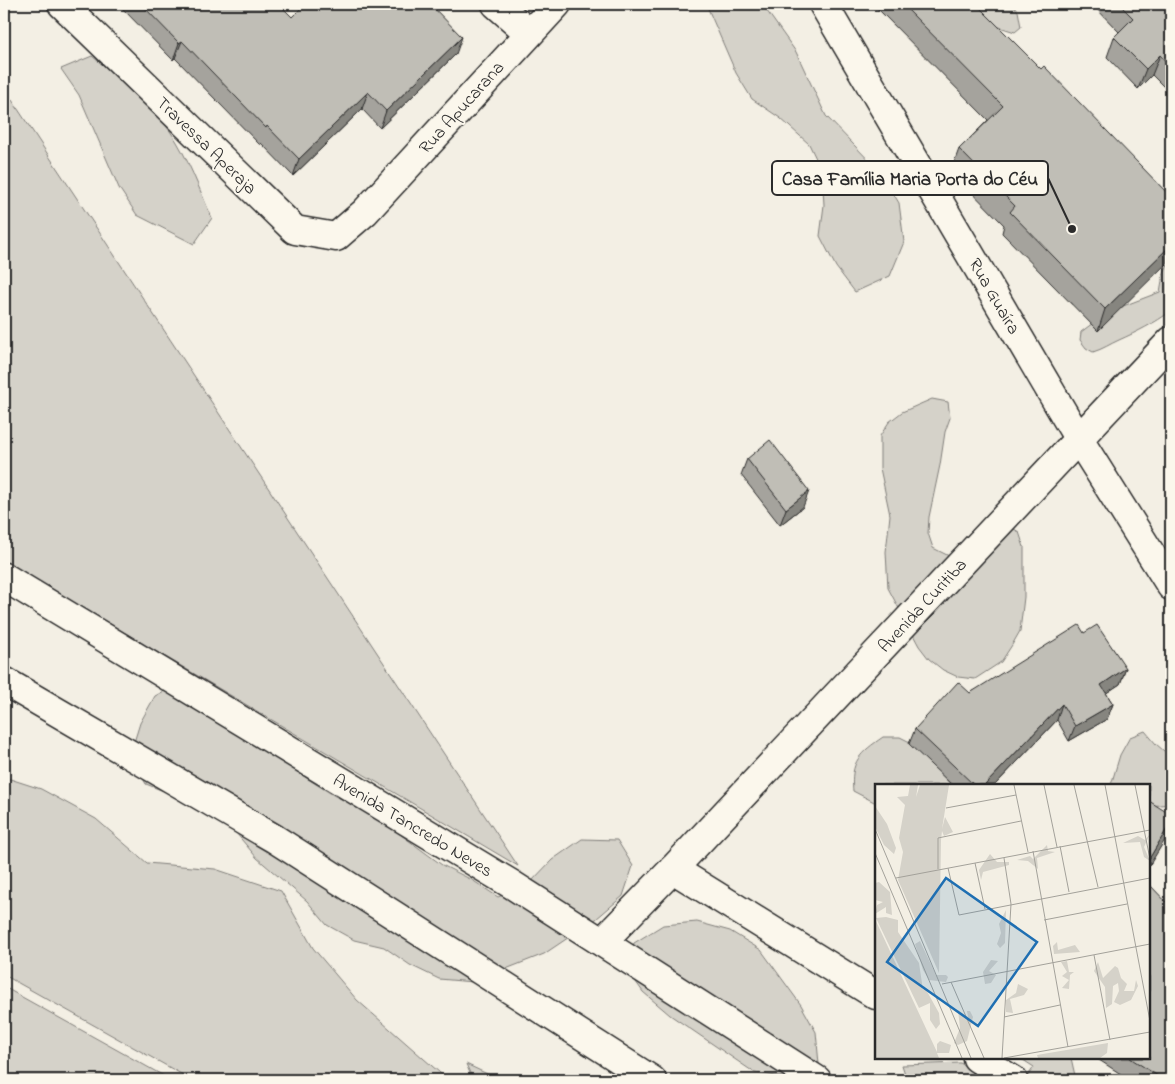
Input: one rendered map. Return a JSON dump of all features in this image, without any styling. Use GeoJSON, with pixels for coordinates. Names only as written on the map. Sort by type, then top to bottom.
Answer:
{"type":"FeatureCollection","features":[{"type":"Feature","properties":{"kind":"street","name":"Travessa Aperaja"},"geometry":{"type":"LineString","coordinates":[[62,4],[295,230],[336,237],[365,212]]}},
{"type":"Feature","properties":{"kind":"street"},"geometry":{"type":"LineString","coordinates":[[496,4],[528,33]]}},
{"type":"Feature","properties":{"kind":"street","name":"Rua Apucarana"},"geometry":{"type":"LineString","coordinates":[[365,212],[528,33],[557,4]]}},
{"type":"Feature","properties":{"kind":"street","name":"Rua Guaíra"},"geometry":{"type":"LineString","coordinates":[[823,4],[1078,438],[1171,586]]}},
{"type":"Feature","properties":{"kind":"street","name":"Avenida Curitiba"},"geometry":{"type":"LineString","coordinates":[[602,942],[1171,341]]}},
{"type":"Feature","properties":{"kind":"street","name":"Avenida Tancredo Neves"},"geometry":{"type":"LineString","coordinates":[[4,577],[511,884],[817,1080]]}},
{"type":"Feature","properties":{"kind":"street"},"geometry":{"type":"LineString","coordinates":[[4,681],[275,839],[652,1080]]}},
{"type":"Feature","properties":{"kind":"street"},"geometry":{"type":"LineString","coordinates":[[673,869],[875,994]]}},
{"type":"Feature","properties":{"kind":"street"},"geometry":{"type":"LineString","coordinates":[[979,1059],[1013,1080]]}},
{"type":"Feature","properties":{"kind":"shaded area"},"geometry":{"type":"Polygon","coordinates":[[[706,4],[762,4],[796,52],[826,116],[881,173],[899,203],[904,242],[890,276],[855,292],[836,267],[820,236],[824,205],[822,171],[809,144],[780,118],[752,99],[736,73],[706,4]]]}},
{"type":"Feature","properties":{"kind":"shaded area"},"geometry":{"type":"Polygon","coordinates":[[[950,4],[1012,4],[1018,11],[1021,27],[1015,32],[990,24],[950,4]]]}},
{"type":"Feature","properties":{"kind":"shaded area"},"geometry":{"type":"Polygon","coordinates":[[[92,56],[134,91],[153,110],[170,131],[182,151],[212,218],[194,244],[137,215],[119,188],[79,95],[61,69],[92,56]]]}},
{"type":"Feature","properties":{"kind":"shaded area"},"geometry":{"type":"Polygon","coordinates":[[[4,88],[518,866],[4,561],[4,88]]]}},
{"type":"Feature","properties":{"kind":"shaded area"},"geometry":{"type":"Polygon","coordinates":[[[1170,260],[1171,311],[1146,327],[1100,349],[1093,352],[1086,348],[1080,340],[1081,332],[1118,308],[1160,292],[1163,275],[1170,260]]]}},
{"type":"Feature","properties":{"kind":"shaded area"},"geometry":{"type":"Polygon","coordinates":[[[932,399],[948,402],[950,418],[945,432],[929,517],[928,533],[933,548],[951,557],[1004,523],[1019,532],[1024,547],[1024,597],[1020,631],[1001,662],[975,679],[958,677],[943,670],[929,659],[919,646],[888,588],[886,552],[890,515],[880,468],[880,436],[889,422],[902,412],[932,399]]]}},
{"type":"Feature","properties":{"kind":"shaded area"},"geometry":{"type":"Polygon","coordinates":[[[168,689],[251,740],[335,796],[362,809],[389,826],[442,865],[472,880],[498,897],[529,884],[552,860],[582,839],[617,840],[633,866],[623,896],[596,919],[544,954],[473,982],[439,979],[410,965],[384,947],[354,940],[327,925],[307,901],[257,858],[236,833],[181,798],[146,784],[130,755],[140,723],[155,696],[168,689]]]}},
{"type":"Feature","properties":{"kind":"shaded area"},"geometry":{"type":"Polygon","coordinates":[[[1145,731],[1171,757],[1171,804],[1150,806],[1150,784],[1111,784],[1120,755],[1130,737],[1145,731]]]}},
{"type":"Feature","properties":{"kind":"shaded area"},"geometry":{"type":"Polygon","coordinates":[[[883,737],[900,737],[914,744],[950,784],[875,784],[875,802],[853,791],[852,781],[855,765],[868,748],[883,737]]]}},
{"type":"Feature","properties":{"kind":"shaded area"},"geometry":{"type":"Polygon","coordinates":[[[4,777],[41,789],[96,819],[147,863],[215,869],[281,891],[313,948],[357,1000],[448,1080],[192,1080],[4,975],[4,777]]]}},
{"type":"Feature","properties":{"kind":"shaded area"},"geometry":{"type":"Polygon","coordinates":[[[697,922],[730,931],[761,950],[801,1005],[816,1032],[819,1064],[791,1078],[755,1073],[670,1015],[643,992],[624,965],[634,943],[663,925],[697,922]]]}},
{"type":"Feature","properties":{"kind":"shaded area"},"geometry":{"type":"Polygon","coordinates":[[[4,987],[171,1080],[4,1080],[4,987]]]}},
{"type":"Feature","properties":{"kind":"shaded area"},"geometry":{"type":"Polygon","coordinates":[[[1022,1059],[1071,1059],[1076,1080],[1025,1080],[1034,1067],[1022,1059]]]}},
{"type":"Feature","properties":{"kind":"shaded area"},"geometry":{"type":"Polygon","coordinates":[[[960,1063],[992,1080],[907,1080],[902,1065],[960,1063]]]}},
{"type":"Feature","properties":{"kind":"shaded area"},"geometry":{"type":"Polygon","coordinates":[[[466,1064],[500,1080],[473,1080],[466,1064]]]}},
{"type":"Feature","properties":{"kind":"building"},"geometry":{"type":"Polygon","coordinates":[[[141,4],[279,4],[292,17],[305,4],[430,4],[462,37],[386,111],[368,92],[299,159],[267,126],[266,128],[182,41],[179,43],[141,4]]]}},
{"type":"Feature","properties":{"kind":"building"},"geometry":{"type":"Polygon","coordinates":[[[902,4],[976,4],[1041,69],[1044,66],[1171,197],[1171,245],[1105,309],[1010,212],[1015,206],[959,149],[1003,106],[902,4]]]}},
{"type":"Feature","properties":{"kind":"building"},"geometry":{"type":"Polygon","coordinates":[[[1119,4],[1171,4],[1171,67],[1160,55],[1146,69],[1114,37],[1133,18],[1119,4]]]}},
{"type":"Feature","properties":{"kind":"building"},"geometry":{"type":"Polygon","coordinates":[[[770,440],[809,491],[786,509],[747,459],[770,440]]]}},
{"type":"Feature","properties":{"kind":"building"},"geometry":{"type":"Polygon","coordinates":[[[1079,625],[1084,633],[1097,625],[1126,668],[1101,685],[1113,704],[1075,726],[1062,704],[986,784],[973,784],[915,729],[958,682],[970,693],[1079,625]]]}},
{"type":"Feature","properties":{"kind":"building"},"geometry":{"type":"Polygon","coordinates":[[[1150,802],[1171,815],[1171,822],[1150,857],[1150,802]]]}},
{"type":"Feature","properties":{"kind":"building"},"geometry":{"type":"Polygon","coordinates":[[[1150,885],[1171,907],[1171,1080],[1164,1080],[1132,1059],[1150,1059],[1150,885]]]}},
{"type":"Feature","properties":{"kind":"place","name":"Casa Família Maria Porta do Céu"},"geometry":{"type":"Point","coordinates":[1072,229]}}]}
